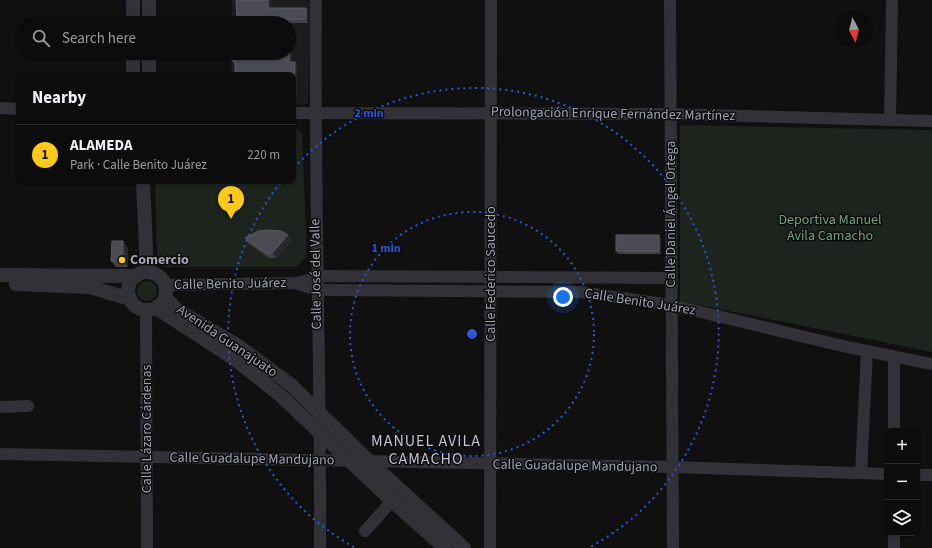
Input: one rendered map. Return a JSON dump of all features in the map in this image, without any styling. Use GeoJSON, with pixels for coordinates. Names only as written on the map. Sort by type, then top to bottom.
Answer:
{"type":"FeatureCollection","features":[{"type":"Feature","properties":{"kind":"street"},"geometry":{"type":"LineString","coordinates":[[133,0],[133,16]]}},
{"type":"Feature","properties":{"kind":"street"},"geometry":{"type":"LineString","coordinates":[[149,0],[149,16]]}},
{"type":"Feature","properties":{"kind":"street","name":"Calle José del Valle"},"geometry":{"type":"LineString","coordinates":[[316,0],[316,284],[320,460],[320,548]]}},
{"type":"Feature","properties":{"kind":"street","name":"Calle Federico Saucedo"},"geometry":{"type":"LineString","coordinates":[[490,548],[491,0]]}},
{"type":"Feature","properties":{"kind":"street","name":"Calle Daniel Ángel Ortega"},"geometry":{"type":"LineString","coordinates":[[670,0],[673,548]]}},
{"type":"Feature","properties":{"kind":"street"},"geometry":{"type":"LineString","coordinates":[[890,120],[892,0]]}},
{"type":"Feature","properties":{"kind":"street"},"geometry":{"type":"LineString","coordinates":[[133,60],[133,72]]}},
{"type":"Feature","properties":{"kind":"street"},"geometry":{"type":"LineString","coordinates":[[149,60],[149,72]]}},
{"type":"Feature","properties":{"kind":"street"},"geometry":{"type":"LineString","coordinates":[[0,108],[16,109]]}},
{"type":"Feature","properties":{"kind":"street","name":"Prolongación Enrique Fernández Martínez"},"geometry":{"type":"LineString","coordinates":[[296,113],[491,112],[670,114],[932,120]]}},
{"type":"Feature","properties":{"kind":"street"},"geometry":{"type":"LineString","coordinates":[[130,299],[129,286],[142,274],[143,184]]}},
{"type":"Feature","properties":{"kind":"street"},"geometry":{"type":"LineString","coordinates":[[0,274],[90,282],[130,299],[139,308],[151,309],[162,303],[165,291],[158,276],[142,274],[90,282],[0,283]]}},
{"type":"Feature","properties":{"kind":"street","name":"Calle Benito Juárez"},"geometry":{"type":"LineString","coordinates":[[316,284],[326,276],[671,278]]}},
{"type":"Feature","properties":{"kind":"street","name":"Calle Benito Juárez"},"geometry":{"type":"LineString","coordinates":[[165,291],[295,283],[491,292],[580,292],[671,305],[867,351],[932,364]]}},
{"type":"Feature","properties":{"kind":"street","name":"Avenida Guanajuato"},"geometry":{"type":"LineString","coordinates":[[165,291],[176,309],[240,347],[292,386],[370,462],[464,548]]}},
{"type":"Feature","properties":{"kind":"street","name":"Avenida Guanajuato"},"geometry":{"type":"LineString","coordinates":[[151,309],[236,360],[281,396],[319,430],[350,462],[392,501],[445,548]]}},
{"type":"Feature","properties":{"kind":"street","name":"Calle Lázaro Cárdenas"},"geometry":{"type":"LineString","coordinates":[[147,548],[147,457],[151,309]]}},
{"type":"Feature","properties":{"kind":"street"},"geometry":{"type":"LineString","coordinates":[[861,473],[867,351]]}},
{"type":"Feature","properties":{"kind":"street"},"geometry":{"type":"LineString","coordinates":[[894,357],[894,428]]}},
{"type":"Feature","properties":{"kind":"street"},"geometry":{"type":"LineString","coordinates":[[0,407],[28,406]]}},
{"type":"Feature","properties":{"kind":"street","name":"Calle Guadalupe Mandujano"},"geometry":{"type":"LineString","coordinates":[[0,454],[884,474]]}},
{"type":"Feature","properties":{"kind":"street"},"geometry":{"type":"LineString","coordinates":[[920,475],[932,475]]}},
{"type":"Feature","properties":{"kind":"street"},"geometry":{"type":"LineString","coordinates":[[365,531],[392,501]]}},
{"type":"Feature","properties":{"kind":"street"},"geometry":{"type":"LineString","coordinates":[[894,536],[894,548]]}},
{"type":"Feature","properties":{"kind":"shaded area"},"geometry":{"type":"Polygon","coordinates":[[[232,0],[310,0],[308,104],[296,104],[296,72],[231,72],[232,60],[296,60],[296,16],[232,16],[232,0]]]}},
{"type":"Feature","properties":{"kind":"green space","name":"Deportiva Manuel Avila Camacho"},"geometry":{"type":"Polygon","coordinates":[[[680,125],[932,130],[932,352],[680,301],[680,125]]]}},
{"type":"Feature","properties":{"kind":"green space"},"geometry":{"type":"Polygon","coordinates":[[[296,128],[302,133],[307,257],[296,267],[165,267],[157,259],[155,184],[296,184],[296,128]]]}},
{"type":"Feature","properties":{"kind":"green space"},"geometry":{"type":"Polygon","coordinates":[[[147,281],[154,284],[157,291],[154,298],[147,301],[140,298],[137,291],[140,284],[147,281]]]}},
{"type":"Feature","properties":{"kind":"building"},"geometry":{"type":"Polygon","coordinates":[[[236,0],[268,0],[268,8],[306,8],[306,19],[296,19],[296,16],[237,16],[236,0]]]}},
{"type":"Feature","properties":{"kind":"building"},"geometry":{"type":"Polygon","coordinates":[[[289,60],[289,62],[295,62],[295,72],[235,72],[235,61],[232,61],[289,60]]]}},
{"type":"Feature","properties":{"kind":"building"},"geometry":{"type":"Polygon","coordinates":[[[258,231],[281,231],[288,235],[272,253],[266,253],[245,238],[258,231]]]}},
{"type":"Feature","properties":{"kind":"building"},"geometry":{"type":"Polygon","coordinates":[[[616,235],[659,235],[659,251],[616,251],[616,235]]]}},
{"type":"Feature","properties":{"kind":"building"},"geometry":{"type":"Polygon","coordinates":[[[112,241],[123,241],[123,261],[111,261],[112,241]]]}},
{"type":"Feature","properties":{"kind":"place","name":"ALAMEDA"},"geometry":{"type":"Point","coordinates":[231,219]}},
{"type":"Feature","properties":{"kind":"place","name":"Comercio"},"geometry":{"type":"Point","coordinates":[122,260]}},
{"type":"Feature","properties":{"kind":"district","name":"MANUEL AVILA CAMACHO"},"geometry":{"type":"Point","coordinates":[426,450]}}]}
